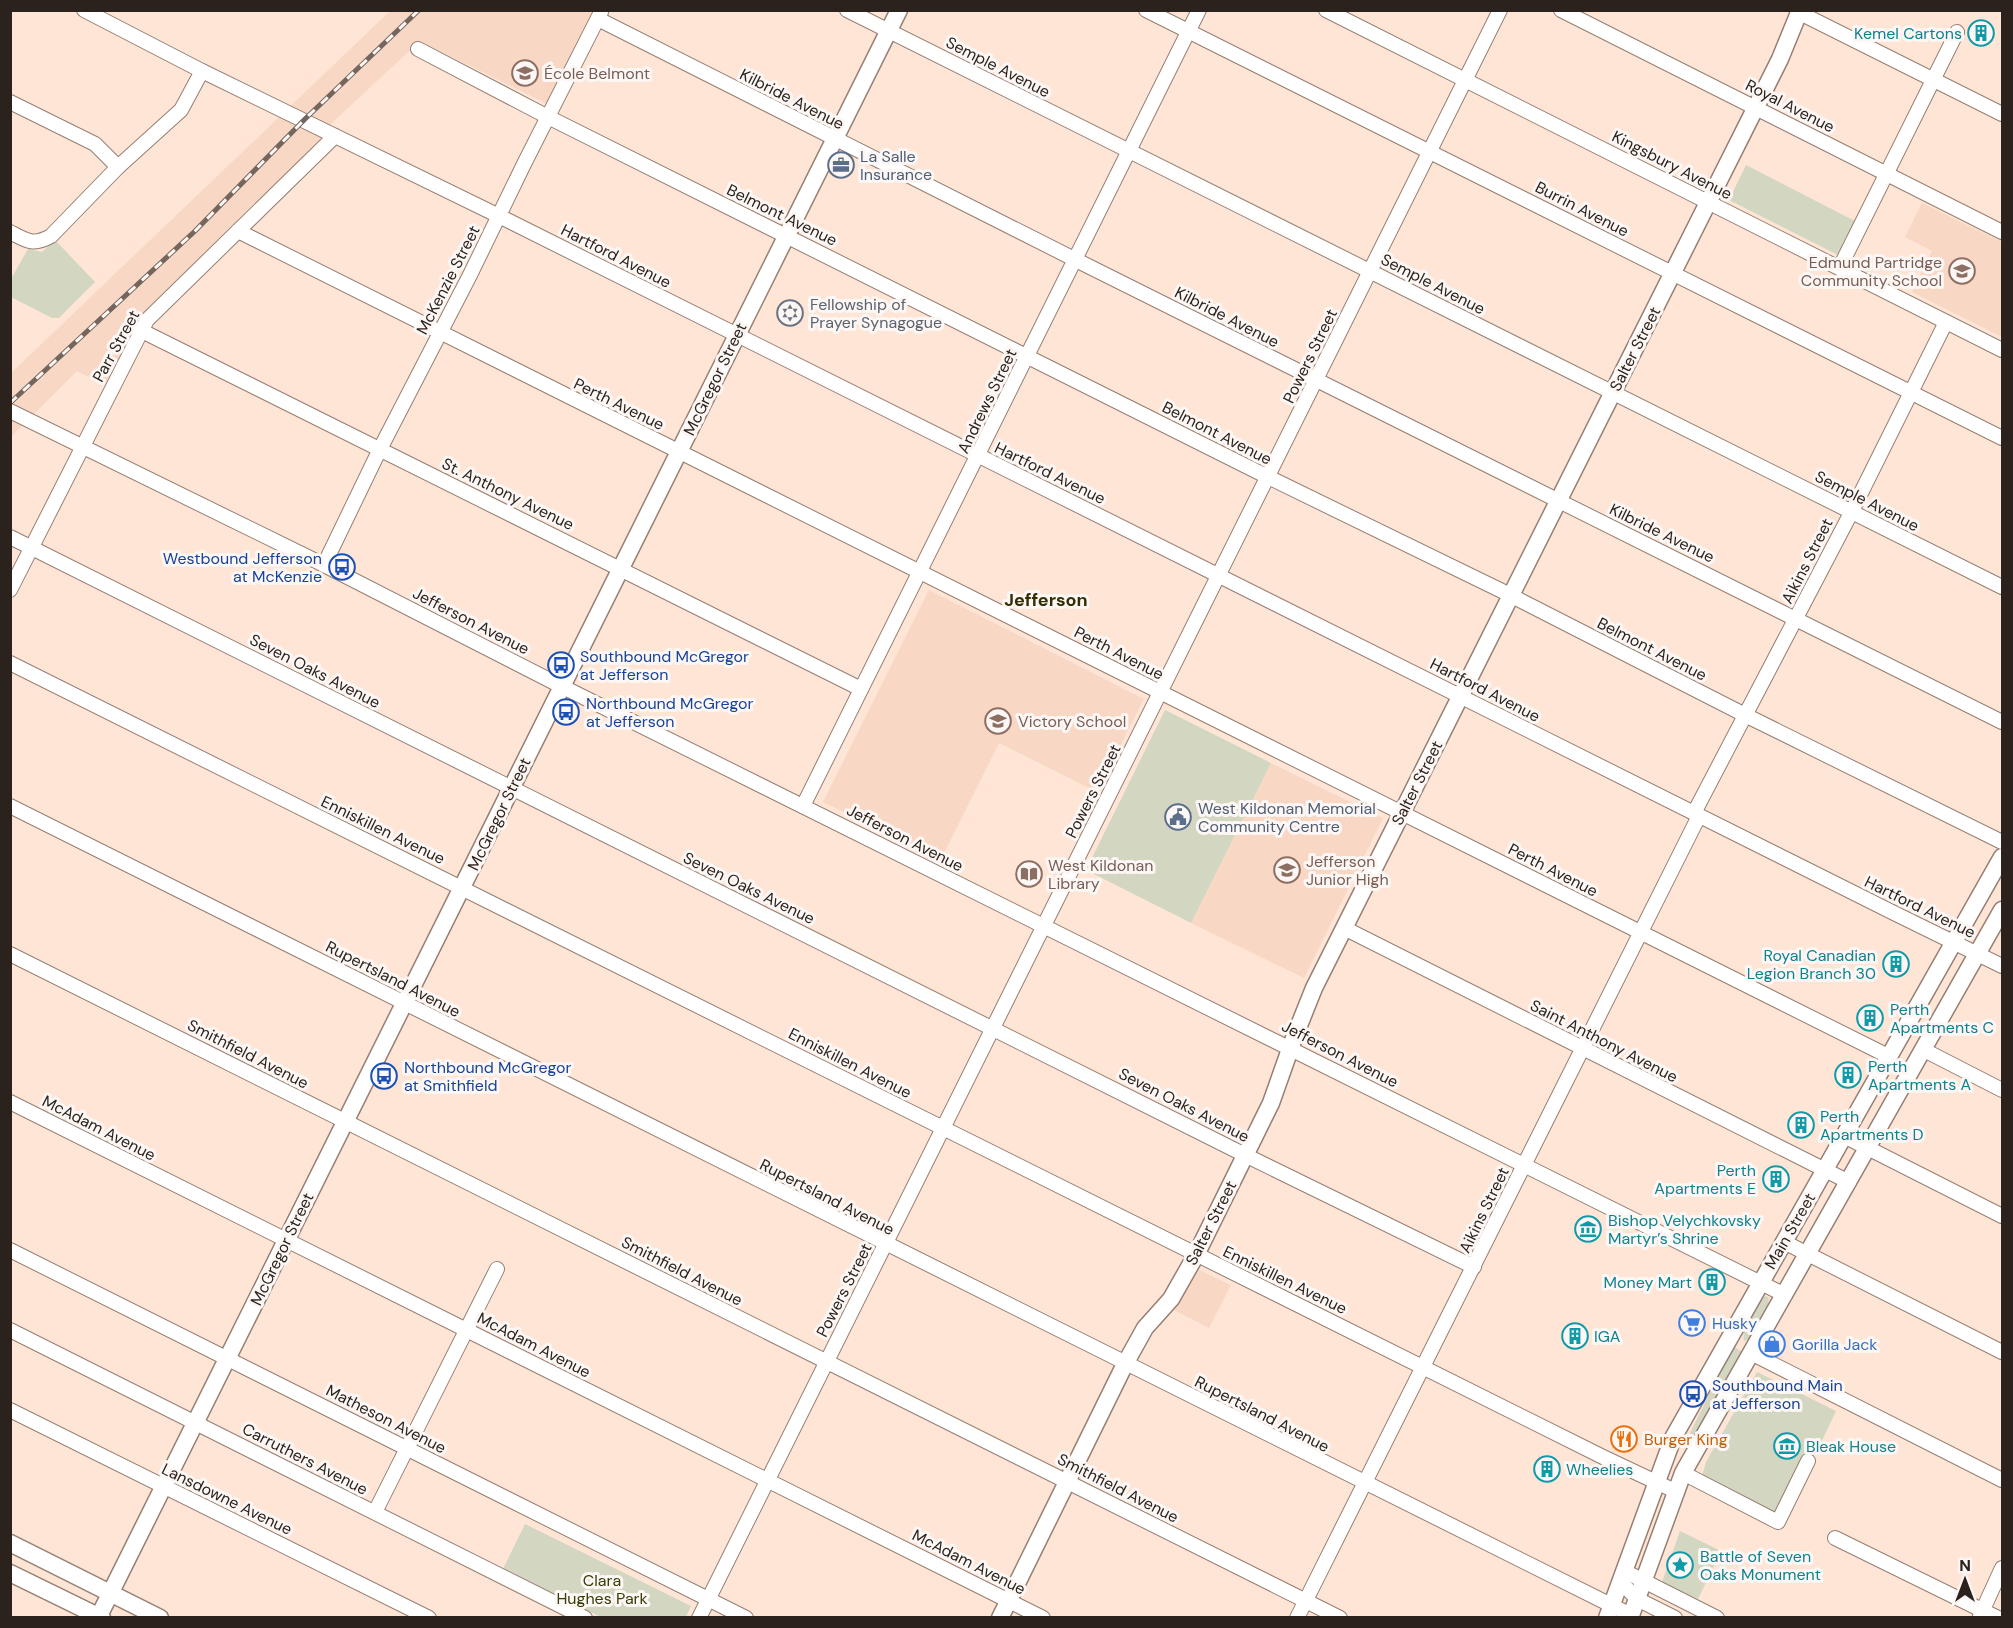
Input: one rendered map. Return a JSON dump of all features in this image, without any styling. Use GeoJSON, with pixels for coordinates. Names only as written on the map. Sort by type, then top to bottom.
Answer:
{"type":"FeatureCollection","features":[{"type":"Feature","properties":{"kind":"main road","name":"McGregor Street"},"geometry":{"type":"LineString","coordinates":[[99,1617],[899,10]]}},
{"type":"Feature","properties":{"kind":"main road","name":"Salter Street"},"geometry":{"type":"LineString","coordinates":[[1000,1617],[1125,1364],[1145,1328],[1171,1299],[1196,1255],[1271,1103],[1290,1047],[1314,988],[1780,59],[1800,12]]}},
{"type":"Feature","properties":{"kind":"main road","name":"Main Street"},"geometry":{"type":"LineString","coordinates":[[1610,1611],[1673,1438],[2002,857]]}},
{"type":"Feature","properties":{"kind":"main road","name":"Main Street"},"geometry":{"type":"LineString","coordinates":[[1630,1616],[1683,1473],[2002,910]]}},
{"type":"Feature","properties":{"kind":"main road"},"geometry":{"type":"LineString","coordinates":[[1910,1019],[1910,1035],[1914,1043],[1923,1050]]}},
{"type":"Feature","properties":{"kind":"main road"},"geometry":{"type":"LineString","coordinates":[[1888,1056],[1895,1060],[1900,1068],[1903,1075],[1903,1086]]}},
{"type":"Feature","properties":{"kind":"main road"},"geometry":{"type":"LineString","coordinates":[[1684,1418],[1688,1440],[1699,1445]]}},
{"type":"Feature","properties":{"kind":"main road"},"geometry":{"type":"LineString","coordinates":[[10,1544],[160,1617]]}},
{"type":"Feature","properties":{"kind":"main road"},"geometry":{"type":"LineString","coordinates":[[10,1573],[99,1617]]}},
{"type":"Feature","properties":{"kind":"street","name":"Hartford Avenue"},"geometry":{"type":"LineString","coordinates":[[84,10],[2002,966]]}},
{"type":"Feature","properties":{"kind":"street","name":"Semple Avenue"},"geometry":{"type":"LineString","coordinates":[[847,10],[2002,587]]}},
{"type":"Feature","properties":{"kind":"street","name":"Burrin Avenue"},"geometry":{"type":"LineString","coordinates":[[1146,10],[2002,438]]}},
{"type":"Feature","properties":{"kind":"street","name":"Andrews Street"},"geometry":{"type":"LineString","coordinates":[[803,806],[1199,10]]}},
{"type":"Feature","properties":{"kind":"street","name":"Kingsbury Avenue"},"geometry":{"type":"LineString","coordinates":[[1326,10],[2002,350]]}},
{"type":"Feature","properties":{"kind":"street","name":"Powers Street"},"geometry":{"type":"LineString","coordinates":[[699,1617],[1500,10]]}},
{"type":"Feature","properties":{"kind":"street","name":"Royal Avenue"},"geometry":{"type":"LineString","coordinates":[[1561,10],[2002,232]]}},
{"type":"Feature","properties":{"kind":"street"},"geometry":{"type":"LineString","coordinates":[[1800,12],[2002,114]]}},
{"type":"Feature","properties":{"kind":"street","name":"McKenzie Street"},"geometry":{"type":"LineString","coordinates":[[324,565],[380,449],[600,15]]}},
{"type":"Feature","properties":{"kind":"street","name":"Kilbride Avenue"},"geometry":{"type":"LineString","coordinates":[[600,15],[835,139],[2002,722]]}},
{"type":"Feature","properties":{"kind":"street"},"geometry":{"type":"LineString","coordinates":[[1840,267],[1958,32]]}},
{"type":"Feature","properties":{"kind":"street","name":"Belmont Avenue"},"geometry":{"type":"LineString","coordinates":[[418,49],[548,117],[2002,842]]}},
{"type":"Feature","properties":{"kind":"street"},"geometry":{"type":"LineString","coordinates":[[10,232],[33,243],[51,236],[118,167],[181,110],[202,70]]}},
{"type":"Feature","properties":{"kind":"street"},"geometry":{"type":"LineString","coordinates":[[10,102],[95,144],[118,167]]}},
{"type":"Feature","properties":{"kind":"street","name":"Parr Street"},"geometry":{"type":"LineString","coordinates":[[10,590],[147,320],[335,136]]}},
{"type":"Feature","properties":{"kind":"street","name":"Perth Avenue"},"geometry":{"type":"LineString","coordinates":[[238,231],[1888,1056]]}},
{"type":"Feature","properties":{"kind":"street","name":"Aikins Street"},"geometry":{"type":"LineString","coordinates":[[1297,1617],[1584,1049],[1745,715],[1852,511],[1946,322]]}},
{"type":"Feature","properties":{"kind":"street","name":"St. Anthony Avenue"},"geometry":{"type":"LineString","coordinates":[[140,330],[861,689]]}},
{"type":"Feature","properties":{"kind":"street","name":"Jefferson Avenue"},"geometry":{"type":"LineString","coordinates":[[10,411],[324,565],[563,687],[1785,1295]]}},
{"type":"Feature","properties":{"kind":"street","name":"Seven Oaks Avenue"},"geometry":{"type":"LineString","coordinates":[[10,537],[1245,1155],[1474,1267]]}},
{"type":"Feature","properties":{"kind":"street","name":"Enniskillen Avenue"},"geometry":{"type":"LineString","coordinates":[[10,663],[1196,1255],[1675,1491]]}},
{"type":"Feature","properties":{"kind":"street","name":"Rupertsland Avenue"},"geometry":{"type":"LineString","coordinates":[[10,806],[1365,1483],[1610,1611],[1630,1616]]}},
{"type":"Feature","properties":{"kind":"street","name":"Saint Anthony Avenue"},"geometry":{"type":"LineString","coordinates":[[1344,928],[1849,1182]]}},
{"type":"Feature","properties":{"kind":"street","name":"Smithfield Avenue"},"geometry":{"type":"LineString","coordinates":[[10,954],[1340,1617]]}},
{"type":"Feature","properties":{"kind":"street"},"geometry":{"type":"LineString","coordinates":[[1923,1050],[2002,1090]]}},
{"type":"Feature","properties":{"kind":"street","name":"McAdam Avenue"},"geometry":{"type":"LineString","coordinates":[[10,1102],[1043,1617]]}},
{"type":"Feature","properties":{"kind":"street"},"geometry":{"type":"LineString","coordinates":[[1844,1136],[2002,1216]]}},
{"type":"Feature","properties":{"kind":"street"},"geometry":{"type":"LineString","coordinates":[[1784,1242],[2002,1352]]}},
{"type":"Feature","properties":{"kind":"street","name":"Matheson Avenue"},"geometry":{"type":"LineString","coordinates":[[10,1250],[746,1617]]}},
{"type":"Feature","properties":{"kind":"street"},"geometry":{"type":"LineString","coordinates":[[375,1512],[496,1269]]}},
{"type":"Feature","properties":{"kind":"street","name":"Carruthers Avenue"},"geometry":{"type":"LineString","coordinates":[[10,1330],[585,1617]]}},
{"type":"Feature","properties":{"kind":"street"},"geometry":{"type":"LineString","coordinates":[[1751,1353],[2002,1480]]}},
{"type":"Feature","properties":{"kind":"street","name":"Lansdowne Avenue"},"geometry":{"type":"LineString","coordinates":[[10,1410],[164,1487],[403,1612],[429,1617]]}},
{"type":"Feature","properties":{"kind":"street"},"geometry":{"type":"LineString","coordinates":[[1683,1473],[1778,1522],[1808,1461]]}},
{"type":"Feature","properties":{"kind":"street"},"geometry":{"type":"LineString","coordinates":[[1835,1538],[1981,1614],[1998,1617]]}},
{"type":"Feature","properties":{"kind":"street"},"geometry":{"type":"LineString","coordinates":[[1981,1614],[2002,1568]]}},
{"type":"Feature","properties":{"kind":"street"},"geometry":{"type":"LineString","coordinates":[[1622,1576],[1643,1581],[1717,1617]]}},
{"type":"Feature","properties":{"kind":"street"},"geometry":{"type":"LineString","coordinates":[[1622,1576],[1636,1599],[1675,1617]]}},
{"type":"Feature","properties":{"kind":"shaded area"},"geometry":{"type":"Polygon","coordinates":[[[390,11],[595,11],[549,105],[420,41],[321,133],[335,136],[148,315],[111,389],[77,371],[11,437],[11,373],[390,11]]]}},
{"type":"Feature","properties":{"kind":"shaded area","name":"Edmund Partridge Community School"},"geometry":{"type":"Polygon","coordinates":[[[1922,203],[2002,242],[2002,337],[1912,292],[1932,251],[1905,237],[1922,203]]]}},
{"type":"Feature","properties":{"kind":"shaded area","name":"Victory School"},"geometry":{"type":"Polygon","coordinates":[[[929,590],[1144,699],[1097,792],[999,743],[941,859],[823,802],[929,590]]]}},
{"type":"Feature","properties":{"kind":"shaded area","name":"Jefferson Junior High"},"geometry":{"type":"Polygon","coordinates":[[[1271,763],[1383,818],[1304,978],[1191,923],[1271,763]]]}},
{"type":"Feature","properties":{"kind":"shaded area"},"geometry":{"type":"Polygon","coordinates":[[[1197,1269],[1231,1285],[1209,1328],[1172,1309],[1183,1297],[1197,1269]]]}},
{"type":"Feature","properties":{"kind":"green space"},"geometry":{"type":"Polygon","coordinates":[[[1746,165],[1855,221],[1838,255],[1729,200],[1746,165]]]}},
{"type":"Feature","properties":{"kind":"green space"},"geometry":{"type":"Polygon","coordinates":[[[55,240],[95,282],[59,318],[52,318],[11,297],[11,279],[28,249],[42,252],[55,240]]]}},
{"type":"Feature","properties":{"kind":"green space","name":"West Kildonan Memorial Community Centre"},"geometry":{"type":"Polygon","coordinates":[[[1165,710],[1271,763],[1191,923],[1086,870],[1165,710]]]}},
{"type":"Feature","properties":{"kind":"green space"},"geometry":{"type":"Polygon","coordinates":[[[1766,1296],[1769,1298],[1768,1304],[1749,1339],[1744,1341],[1744,1330],[1749,1319],[1762,1298],[1766,1296]]]}},
{"type":"Feature","properties":{"kind":"green space"},"geometry":{"type":"Polygon","coordinates":[[[1733,1346],[1742,1352],[1729,1381],[1695,1441],[1690,1433],[1733,1346]]]}},
{"type":"Feature","properties":{"kind":"green space","name":"Bleak House"},"geometry":{"type":"Polygon","coordinates":[[[1757,1372],[1836,1411],[1817,1451],[1810,1449],[1784,1507],[1772,1515],[1701,1480],[1706,1462],[1757,1372]]]}},
{"type":"Feature","properties":{"kind":"green space","name":"Clara Hughes Park"},"geometry":{"type":"Polygon","coordinates":[[[525,1524],[691,1606],[686,1617],[601,1617],[503,1569],[525,1524]]]}},
{"type":"Feature","properties":{"kind":"green space"},"geometry":{"type":"Polygon","coordinates":[[[1680,1531],[1721,1551],[1698,1599],[1662,1582],[1680,1531]]]}},
{"type":"Feature","properties":{"kind":"railway"},"geometry":{"type":"LineString","coordinates":[[10,403],[195,231],[305,119],[419,10]]}},
{"type":"Feature","properties":{"kind":"place","name":"Kemel Cartons"},"geometry":{"type":"Point","coordinates":[1981,33]}},
{"type":"Feature","properties":{"kind":"place","name":"École Belmont"},"geometry":{"type":"Point","coordinates":[525,73]}},
{"type":"Feature","properties":{"kind":"place","name":"La Salle Insurance"},"geometry":{"type":"Point","coordinates":[841,165]}},
{"type":"Feature","properties":{"kind":"place","name":"Edmund Partridge Community School"},"geometry":{"type":"Point","coordinates":[1962,271]}},
{"type":"Feature","properties":{"kind":"place","name":"Fellowship of Prayer Synagogue"},"geometry":{"type":"Point","coordinates":[790,313]}},
{"type":"Feature","properties":{"kind":"place","name":"Westbound Jefferson at McKenzie"},"geometry":{"type":"Point","coordinates":[342,567]}},
{"type":"Feature","properties":{"kind":"place","name":"Southbound McGregor at Jefferson"},"geometry":{"type":"Point","coordinates":[561,665]}},
{"type":"Feature","properties":{"kind":"place","name":"Northbound McGregor at Jefferson"},"geometry":{"type":"Point","coordinates":[566,712]}},
{"type":"Feature","properties":{"kind":"place","name":"Victory School"},"geometry":{"type":"Point","coordinates":[998,721]}},
{"type":"Feature","properties":{"kind":"place","name":"West Kildonan Memorial Community Centre"},"geometry":{"type":"Point","coordinates":[1178,817]}},
{"type":"Feature","properties":{"kind":"place","name":"Jefferson Junior High"},"geometry":{"type":"Point","coordinates":[1287,870]}},
{"type":"Feature","properties":{"kind":"place","name":"West Kildonan Library"},"geometry":{"type":"Point","coordinates":[1029,874]}},
{"type":"Feature","properties":{"kind":"place","name":"Royal Canadian Legion Branch 30"},"geometry":{"type":"Point","coordinates":[1896,964]}},
{"type":"Feature","properties":{"kind":"place","name":"Perth Apartments C"},"geometry":{"type":"Point","coordinates":[1870,1018]}},
{"type":"Feature","properties":{"kind":"place","name":"Perth Apartments A"},"geometry":{"type":"Point","coordinates":[1848,1075]}},
{"type":"Feature","properties":{"kind":"place","name":"Northbound McGregor at Smithfield"},"geometry":{"type":"Point","coordinates":[384,1076]}},
{"type":"Feature","properties":{"kind":"place","name":"Perth Apartments D"},"geometry":{"type":"Point","coordinates":[1801,1125]}},
{"type":"Feature","properties":{"kind":"place","name":"Perth Apartments E"},"geometry":{"type":"Point","coordinates":[1776,1179]}},
{"type":"Feature","properties":{"kind":"place","name":"Bishop Velychkovsky Martyr’s Shrine"},"geometry":{"type":"Point","coordinates":[1588,1229]}},
{"type":"Feature","properties":{"kind":"place","name":"Money Mart"},"geometry":{"type":"Point","coordinates":[1712,1282]}},
{"type":"Feature","properties":{"kind":"place","name":"Husky"},"geometry":{"type":"Point","coordinates":[1692,1323]}},
{"type":"Feature","properties":{"kind":"place","name":"IGA"},"geometry":{"type":"Point","coordinates":[1575,1336]}},
{"type":"Feature","properties":{"kind":"place","name":"Gorilla Jack"},"geometry":{"type":"Point","coordinates":[1772,1344]}},
{"type":"Feature","properties":{"kind":"place","name":"Southbound Main at Jefferson"},"geometry":{"type":"Point","coordinates":[1693,1394]}},
{"type":"Feature","properties":{"kind":"place","name":"Burger King"},"geometry":{"type":"Point","coordinates":[1624,1439]}},
{"type":"Feature","properties":{"kind":"place","name":"Bleak House"},"geometry":{"type":"Point","coordinates":[1787,1446]}},
{"type":"Feature","properties":{"kind":"place","name":"Wheelies"},"geometry":{"type":"Point","coordinates":[1547,1469]}},
{"type":"Feature","properties":{"kind":"place","name":"Battle of Seven Oaks Monument"},"geometry":{"type":"Point","coordinates":[1680,1565]}},
{"type":"Feature","properties":{"kind":"district","name":"Jefferson"},"geometry":{"type":"Point","coordinates":[1046,600]}}]}
